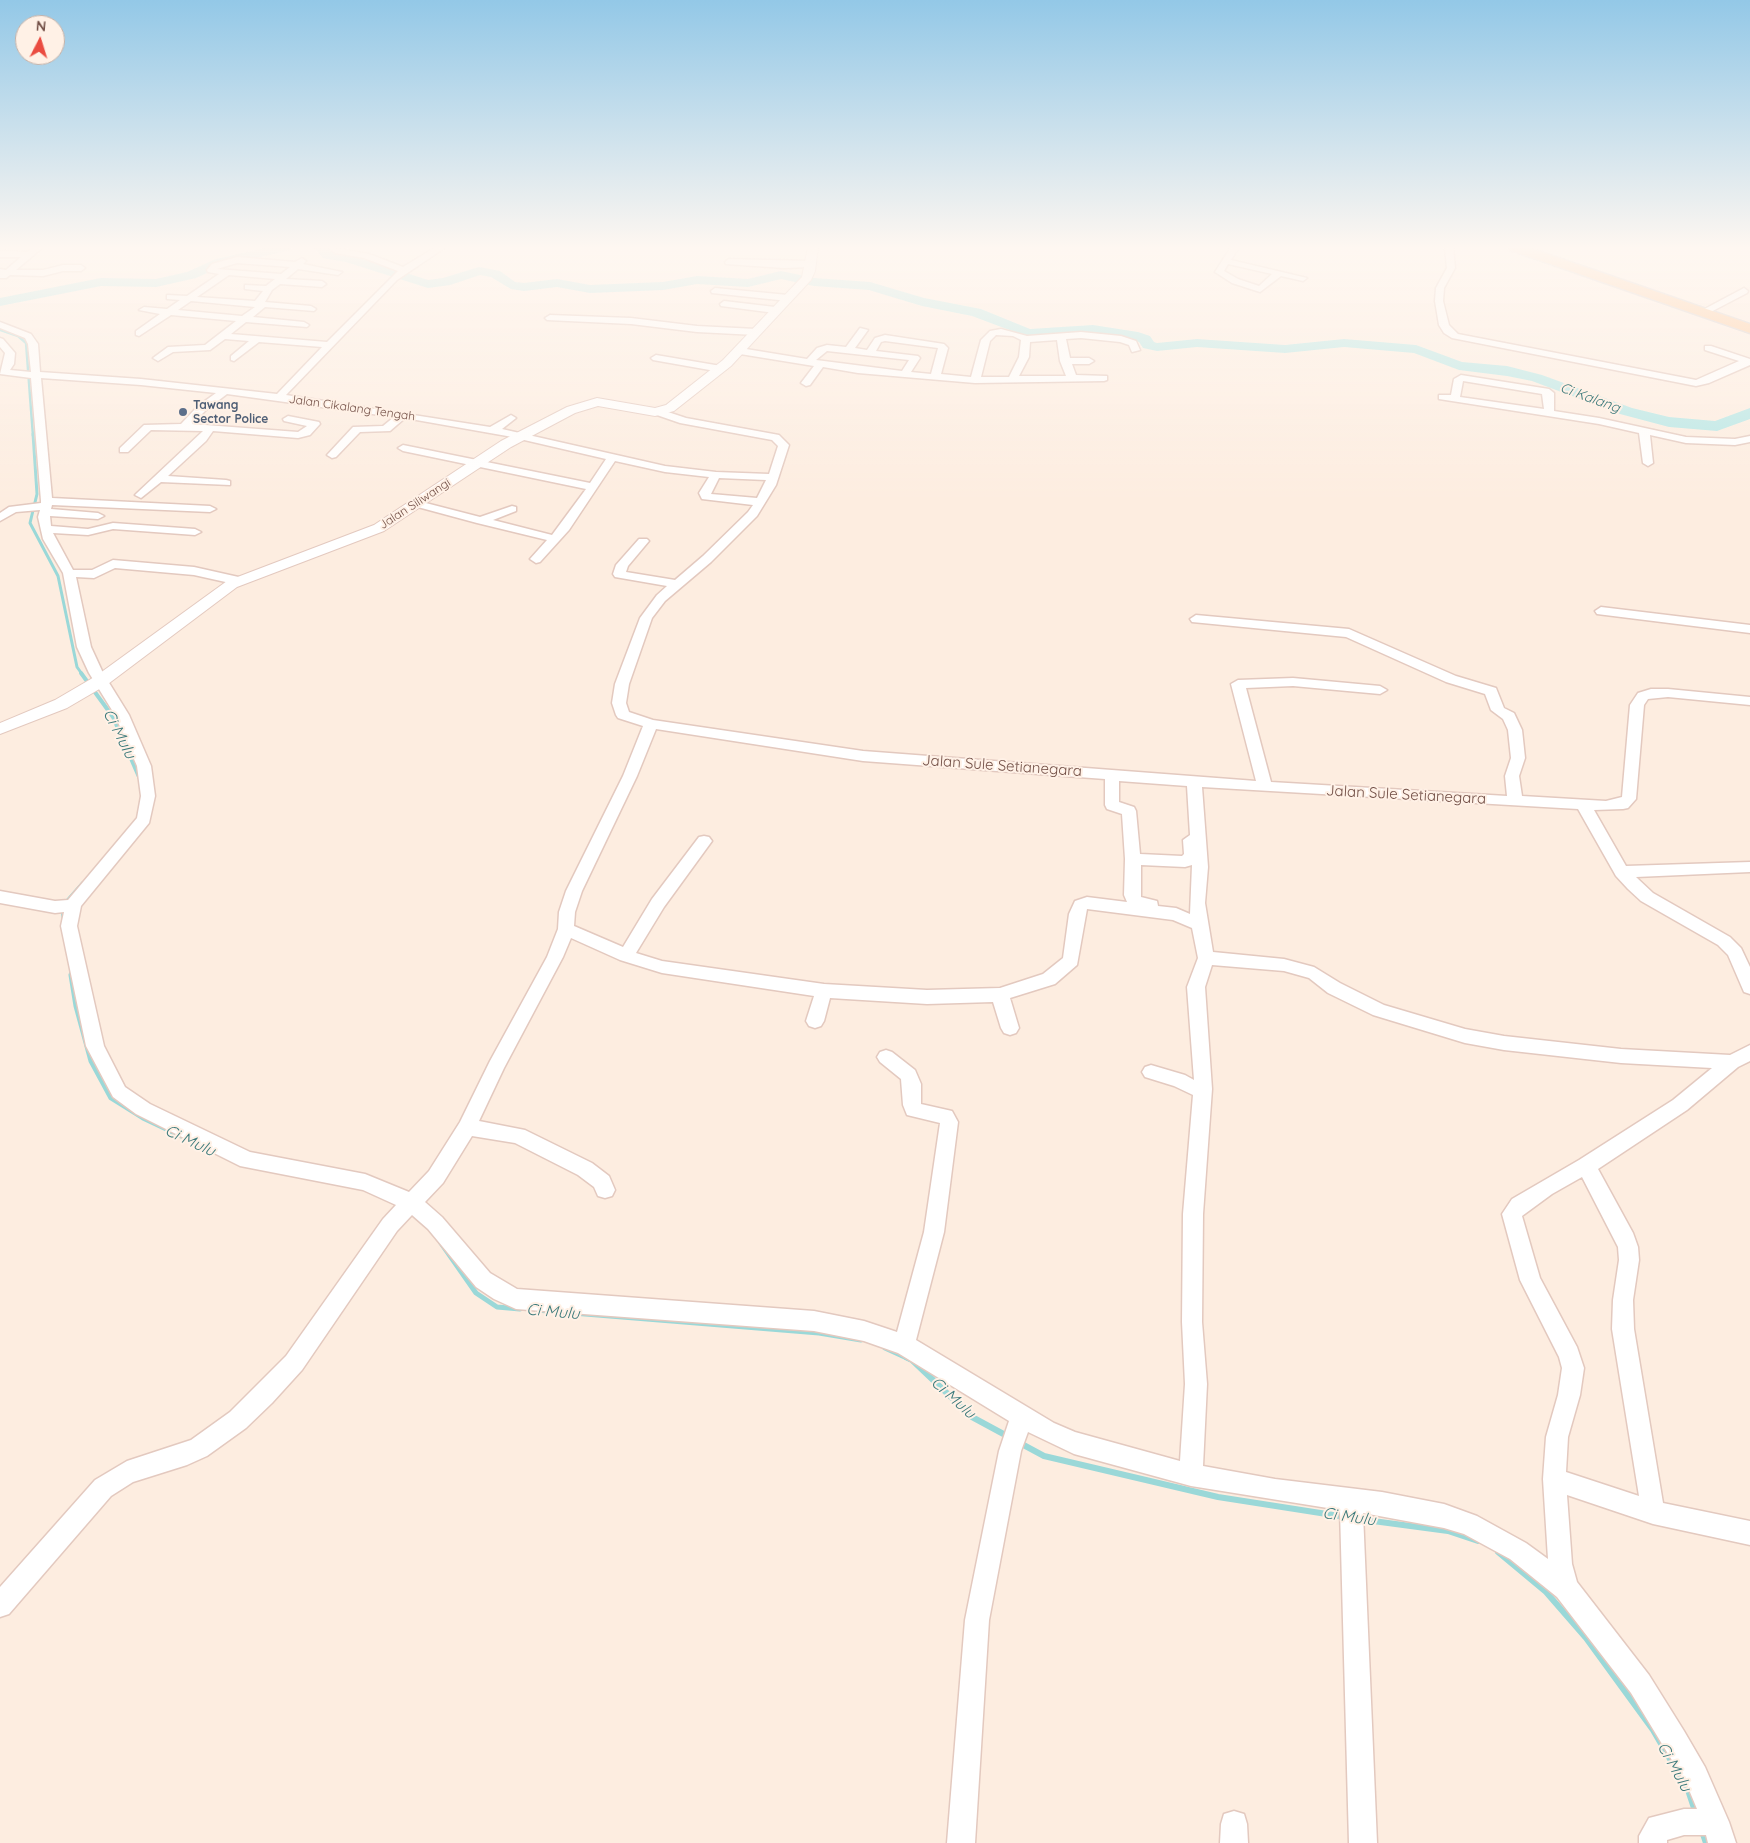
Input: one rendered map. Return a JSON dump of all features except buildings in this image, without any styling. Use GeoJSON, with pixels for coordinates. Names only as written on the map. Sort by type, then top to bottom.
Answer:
{"type":"FeatureCollection","features":[{"type":"Feature","properties":{"kind":"street"},"geometry":{"type":"LineString","coordinates":[[20,333],[28,336],[28,345],[35,375],[46,529],[69,573],[84,647],[96,673],[122,715],[144,766],[148,796],[144,819],[124,845],[87,886],[73,906],[69,926],[95,1046],[119,1092],[143,1109],[247,1160],[365,1182],[406,1209],[435,1223],[483,1280],[516,1299],[814,1321],[864,1331],[904,1344],[1016,1434],[1046,1431],[1074,1443],[1191,1475],[1351,1503],[1444,1516],[1469,1524],[1518,1551],[1566,1588],[1645,1692],[1696,1776],[1717,1829]]}},
{"type":"Feature","properties":{"kind":"street"},"geometry":{"type":"LineString","coordinates":[[158,358],[171,348],[207,348],[227,333]]}},
{"type":"Feature","properties":{"kind":"street"},"geometry":{"type":"LineString","coordinates":[[283,342],[294,333]]}},
{"type":"Feature","properties":{"kind":"street"},"geometry":{"type":"LineString","coordinates":[[279,397],[342,333]]}},
{"type":"Feature","properties":{"kind":"street"},"geometry":{"type":"LineString","coordinates":[[658,412],[676,404],[721,369],[755,333]]}},
{"type":"Feature","properties":{"kind":"street"},"geometry":{"type":"LineString","coordinates":[[849,350],[861,333]]}},
{"type":"Feature","properties":{"kind":"street"},"geometry":{"type":"LineString","coordinates":[[975,380],[986,340],[991,334],[999,333]]}},
{"type":"Feature","properties":{"kind":"street"},"geometry":{"type":"LineString","coordinates":[[1010,333],[1026,339],[1081,335],[1105,341],[1130,341],[1135,345],[1135,350]]}},
{"type":"Feature","properties":{"kind":"street"},"geometry":{"type":"LineString","coordinates":[[1449,333],[1696,383],[1706,381],[1748,361]]}},
{"type":"Feature","properties":{"kind":"street"},"geometry":{"type":"LineString","coordinates":[[223,336],[330,345]]}},
{"type":"Feature","properties":{"kind":"street"},"geometry":{"type":"LineString","coordinates":[[1061,337],[1065,361],[1072,378]]}},
{"type":"Feature","properties":{"kind":"street"},"geometry":{"type":"LineString","coordinates":[[870,352],[877,341],[883,338],[936,345],[943,348],[905,374]]}},
{"type":"Feature","properties":{"kind":"street"},"geometry":{"type":"LineString","coordinates":[[1013,379],[1024,357],[1026,339]]}},
{"type":"Feature","properties":{"kind":"street"},"geometry":{"type":"LineString","coordinates":[[234,358],[256,340]]}},
{"type":"Feature","properties":{"kind":"street"},"geometry":{"type":"LineString","coordinates":[[0,341],[8,348],[10,362],[1,374]]}},
{"type":"Feature","properties":{"kind":"street"},"geometry":{"type":"LineString","coordinates":[[8,348],[28,345]]}},
{"type":"Feature","properties":{"kind":"street"},"geometry":{"type":"LineString","coordinates":[[810,362],[823,348],[927,360]]}},
{"type":"Feature","properties":{"kind":"street"},"geometry":{"type":"LineString","coordinates":[[1708,348],[1748,361]]}},
{"type":"Feature","properties":{"kind":"street"},"geometry":{"type":"LineString","coordinates":[[740,351],[821,364],[855,373],[905,374],[975,380],[1104,378]]}},
{"type":"Feature","properties":{"kind":"street"},"geometry":{"type":"LineString","coordinates":[[1024,357],[1037,378]]}},
{"type":"Feature","properties":{"kind":"street"},"geometry":{"type":"LineString","coordinates":[[656,358],[721,369]]}},
{"type":"Feature","properties":{"kind":"street"},"geometry":{"type":"LineString","coordinates":[[927,360],[935,377]]}},
{"type":"Feature","properties":{"kind":"street"},"geometry":{"type":"LineString","coordinates":[[1065,361],[1089,361]]}},
{"type":"Feature","properties":{"kind":"street"},"geometry":{"type":"LineString","coordinates":[[806,384],[821,364]]}},
{"type":"Feature","properties":{"kind":"street","name":"Jalan Cikalang Tengah"},"geometry":{"type":"LineString","coordinates":[[1,374],[35,375],[279,397],[403,415],[520,435]]}},
{"type":"Feature","properties":{"kind":"street"},"geometry":{"type":"LineString","coordinates":[[1455,399],[1458,379],[1462,378],[1545,391],[1550,393],[1549,414]]}},
{"type":"Feature","properties":{"kind":"street"},"geometry":{"type":"LineString","coordinates":[[184,427],[202,408],[225,392]]}},
{"type":"Feature","properties":{"kind":"street"},"geometry":{"type":"LineString","coordinates":[[1443,397],[1599,421],[1675,438]]}},
{"type":"Feature","properties":{"kind":"street"},"geometry":{"type":"LineString","coordinates":[[271,433],[310,402]]}},
{"type":"Feature","properties":{"kind":"street","name":"Jalan Siliwangi"},"geometry":{"type":"LineString","coordinates":[[0,730],[78,695],[102,680],[199,608],[239,581],[367,533],[418,504],[520,435],[571,410],[591,402],[603,402],[658,412]]}},
{"type":"Feature","properties":{"kind":"street"},"geometry":{"type":"LineString","coordinates":[[1598,408],[1599,421]]}},
{"type":"Feature","properties":{"kind":"street","name":"Jalan Sule Setianegara"},"geometry":{"type":"LineString","coordinates":[[658,412],[684,421],[779,439],[784,447],[761,502],[753,514],[728,539],[656,603],[646,618],[619,700],[619,708],[623,715],[651,724],[863,756],[1112,781],[1265,787],[1583,805],[1623,804],[1629,799],[1637,705],[1643,696],[1651,693],[1668,692],[1750,700]]}},
{"type":"Feature","properties":{"kind":"street"},"geometry":{"type":"LineString","coordinates":[[460,424],[476,413]]}},
{"type":"Feature","properties":{"kind":"street"},"geometry":{"type":"LineString","coordinates":[[332,455],[357,429],[386,429],[403,415]]}},
{"type":"Feature","properties":{"kind":"street"},"geometry":{"type":"LineString","coordinates":[[493,430],[512,418]]}},
{"type":"Feature","properties":{"kind":"street"},"geometry":{"type":"LineString","coordinates":[[124,450],[147,427],[210,428],[300,434],[315,424],[288,419]]}},
{"type":"Feature","properties":{"kind":"street"},"geometry":{"type":"LineString","coordinates":[[141,495],[202,439],[210,428]]}},
{"type":"Feature","properties":{"kind":"street"},"geometry":{"type":"LineString","coordinates":[[1644,430],[1647,441],[1648,463]]}},
{"type":"Feature","properties":{"kind":"street"},"geometry":{"type":"LineString","coordinates":[[520,435],[665,469],[716,475],[772,477]]}},
{"type":"Feature","properties":{"kind":"street"},"geometry":{"type":"LineString","coordinates":[[1647,441],[1675,438],[1735,442],[1750,446]]}},
{"type":"Feature","properties":{"kind":"street"},"geometry":{"type":"LineString","coordinates":[[1735,442],[1750,439]]}},
{"type":"Feature","properties":{"kind":"street"},"geometry":{"type":"LineString","coordinates":[[403,448],[592,487]]}},
{"type":"Feature","properties":{"kind":"street"},"geometry":{"type":"LineString","coordinates":[[536,559],[556,540],[612,458]]}},
{"type":"Feature","properties":{"kind":"street"},"geometry":{"type":"LineString","coordinates":[[716,475],[705,496],[761,502]]}},
{"type":"Feature","properties":{"kind":"street"},"geometry":{"type":"LineString","coordinates":[[159,479],[226,483]]}},
{"type":"Feature","properties":{"kind":"street"},"geometry":{"type":"LineString","coordinates":[[418,504],[556,540]]}},
{"type":"Feature","properties":{"kind":"street"},"geometry":{"type":"LineString","coordinates":[[45,506],[98,516]]}},
{"type":"Feature","properties":{"kind":"street"},"geometry":{"type":"LineString","coordinates":[[0,507],[18,509],[45,506],[210,509]]}},
{"type":"Feature","properties":{"kind":"street"},"geometry":{"type":"LineString","coordinates":[[0,518],[18,509]]}},
{"type":"Feature","properties":{"kind":"street"},"geometry":{"type":"LineString","coordinates":[[480,521],[512,509]]}},
{"type":"Feature","properties":{"kind":"street"},"geometry":{"type":"LineString","coordinates":[[46,529],[88,532],[113,526],[195,532]]}},
{"type":"Feature","properties":{"kind":"street"},"geometry":{"type":"LineString","coordinates":[[643,541],[621,567],[619,574],[676,584]]}},
{"type":"Feature","properties":{"kind":"street"},"geometry":{"type":"LineString","coordinates":[[69,573],[94,574],[113,564],[194,571],[239,581]]}},
{"type":"Feature","properties":{"kind":"street"},"geometry":{"type":"LineString","coordinates":[[1601,611],[1750,629]]}},
{"type":"Feature","properties":{"kind":"street"},"geometry":{"type":"LineString","coordinates":[[1196,619],[1349,633],[1451,679],[1491,691],[1498,710],[1509,716],[1515,730],[1518,758],[1512,776],[1515,801]]}},
{"type":"Feature","properties":{"kind":"street"},"geometry":{"type":"LineString","coordinates":[[1265,787],[1238,684],[1293,682],[1380,690]]}},
{"type":"Feature","properties":{"kind":"street"},"geometry":{"type":"LineString","coordinates":[[0,1605],[103,1488],[127,1472],[187,1454],[199,1448],[238,1420],[264,1395],[294,1363],[346,1287],[406,1209],[436,1177],[467,1127],[496,1066],[555,957],[566,929],[567,912],[574,891],[630,776],[651,724]]}},
{"type":"Feature","properties":{"kind":"street"},"geometry":{"type":"LineString","coordinates":[[1112,781],[1112,805],[1129,811],[1133,859],[1132,895],[1135,902],[1181,908]]}},
{"type":"Feature","properties":{"kind":"street"},"geometry":{"type":"LineString","coordinates":[[1191,1475],[1196,1384],[1192,1322],[1193,1214],[1203,1089],[1196,994],[1197,984],[1206,958],[1197,903],[1199,840],[1193,785]]}},
{"type":"Feature","properties":{"kind":"street"},"geometry":{"type":"LineString","coordinates":[[1583,805],[1622,872],[1647,897],[1724,941],[1734,952],[1750,987]]}},
{"type":"Feature","properties":{"kind":"street"},"geometry":{"type":"LineString","coordinates":[[1133,859],[1178,863],[1189,860],[1192,856],[1189,815]]}},
{"type":"Feature","properties":{"kind":"street"},"geometry":{"type":"LineString","coordinates":[[626,956],[658,903],[704,841]]}},
{"type":"Feature","properties":{"kind":"street"},"geometry":{"type":"LineString","coordinates":[[1622,872],[1750,867]]}},
{"type":"Feature","properties":{"kind":"street"},"geometry":{"type":"LineString","coordinates":[[0,897],[55,907],[73,906]]}},
{"type":"Feature","properties":{"kind":"street"},"geometry":{"type":"LineString","coordinates":[[566,929],[626,956],[662,967],[824,991],[898,996],[1000,994],[1049,979],[1070,961],[1077,914],[1081,905],[1087,903],[1176,914],[1200,926]]}},
{"type":"Feature","properties":{"kind":"street"},"geometry":{"type":"LineString","coordinates":[[1206,958],[1284,965],[1314,973],[1334,988],[1379,1010],[1437,1029],[1472,1037],[1504,1043],[1621,1056],[1732,1062]]}},
{"type":"Feature","properties":{"kind":"street"},"geometry":{"type":"LineString","coordinates":[[815,1021],[824,991]]}},
{"type":"Feature","properties":{"kind":"street"},"geometry":{"type":"LineString","coordinates":[[1000,994],[1010,1028]]}},
{"type":"Feature","properties":{"kind":"street"},"geometry":{"type":"LineString","coordinates":[[1566,1588],[1560,1564],[1554,1478],[1556,1437],[1569,1395],[1573,1368],[1569,1354],[1530,1280],[1512,1214],[1519,1205],[1545,1188],[1586,1166],[1680,1105],[1732,1062],[1750,1052]]}},
{"type":"Feature","properties":{"kind":"street"},"geometry":{"type":"LineString","coordinates":[[886,1057],[909,1074],[912,1084],[912,1105],[914,1110],[945,1116],[949,1122],[934,1232],[926,1269],[904,1344]]}},
{"type":"Feature","properties":{"kind":"street"},"geometry":{"type":"LineString","coordinates":[[1151,1072],[1179,1080],[1191,1087],[1203,1089]]}},
{"type":"Feature","properties":{"kind":"street"},"geometry":{"type":"LineString","coordinates":[[467,1127],[518,1136],[585,1169],[602,1182],[605,1190]]}},
{"type":"Feature","properties":{"kind":"street"},"geometry":{"type":"LineString","coordinates":[[1586,1166],[1628,1247],[1629,1260],[1623,1300],[1623,1329],[1653,1512]]}},
{"type":"Feature","properties":{"kind":"street"},"geometry":{"type":"LineString","coordinates":[[961,1843],[977,1620],[1016,1434]]}},
{"type":"Feature","properties":{"kind":"street"},"geometry":{"type":"LineString","coordinates":[[1554,1478],[1653,1512],[1750,1533]]}},
{"type":"Feature","properties":{"kind":"street"},"geometry":{"type":"LineString","coordinates":[[1351,1503],[1363,1843]]}},
{"type":"Feature","properties":{"kind":"street"},"geometry":{"type":"LineString","coordinates":[[1653,1843],[1653,1836],[1659,1828],[1684,1822],[1717,1829]]}},
{"type":"Feature","properties":{"kind":"waterway","name":"Ci Mulu"},"geometry":{"type":"LineString","coordinates":[[9,333],[18,336],[26,343],[33,436]]}},
{"type":"Feature","properties":{"kind":"waterway","name":"Ci Kalang"},"geometry":{"type":"LineString","coordinates":[[1120,333],[1145,339],[1148,345],[1157,347],[1197,343],[1285,349],[1344,343],[1416,349],[1459,366],[1507,371],[1537,378],[1626,411],[1669,422],[1717,426],[1750,413]]}},
{"type":"Feature","properties":{"kind":"waterway","name":"Ci Mulu"},"geometry":{"type":"LineString","coordinates":[[33,434],[37,494],[30,523],[58,576],[77,667],[82,674]]}},
{"type":"Feature","properties":{"kind":"waterway","name":"Ci Mulu"},"geometry":{"type":"LineString","coordinates":[[81,673],[113,717],[139,777]]}},
{"type":"Feature","properties":{"kind":"waterway","name":"Ci Mulu"},"geometry":{"type":"LineString","coordinates":[[64,921],[63,913],[68,900],[83,883]]}},
{"type":"Feature","properties":{"kind":"waterway","name":"Ci Mulu"},"geometry":{"type":"LineString","coordinates":[[71,975],[76,1006],[91,1061],[111,1098],[143,1118],[181,1136]]}},
{"type":"Feature","properties":{"kind":"waterway","name":"Ci Mulu"},"geometry":{"type":"LineString","coordinates":[[441,1243],[476,1293],[497,1307],[520,1309]]}},
{"type":"Feature","properties":{"kind":"waterway","name":"Ci Mulu"},"geometry":{"type":"LineString","coordinates":[[536,1310],[819,1333],[861,1340]]}},
{"type":"Feature","properties":{"kind":"waterway","name":"Ci Mulu"},"geometry":{"type":"LineString","coordinates":[[885,1348],[909,1359]]}},
{"type":"Feature","properties":{"kind":"waterway","name":"Ci Mulu"},"geometry":{"type":"LineString","coordinates":[[906,1357],[912,1360],[972,1417],[1009,1437]]}},
{"type":"Feature","properties":{"kind":"waterway","name":"Ci Mulu"},"geometry":{"type":"LineString","coordinates":[[1018,1442],[1044,1456],[1218,1497],[1346,1517]]}},
{"type":"Feature","properties":{"kind":"waterway","name":"Ci Mulu"},"geometry":{"type":"LineString","coordinates":[[1358,1519],[1448,1531],[1478,1541]]}},
{"type":"Feature","properties":{"kind":"waterway","name":"Ci Mulu"},"geometry":{"type":"LineString","coordinates":[[1498,1552],[1546,1592],[1586,1638],[1653,1730],[1688,1790],[1696,1814]]}},
{"type":"Feature","properties":{"kind":"waterway","name":"Ci Mulu"},"geometry":{"type":"LineString","coordinates":[[1702,1831],[1706,1843]]}},
{"type":"Feature","properties":{"kind":"place","name":"Tawang Sector Police"},"geometry":{"type":"Point","coordinates":[183,412]}}]}
